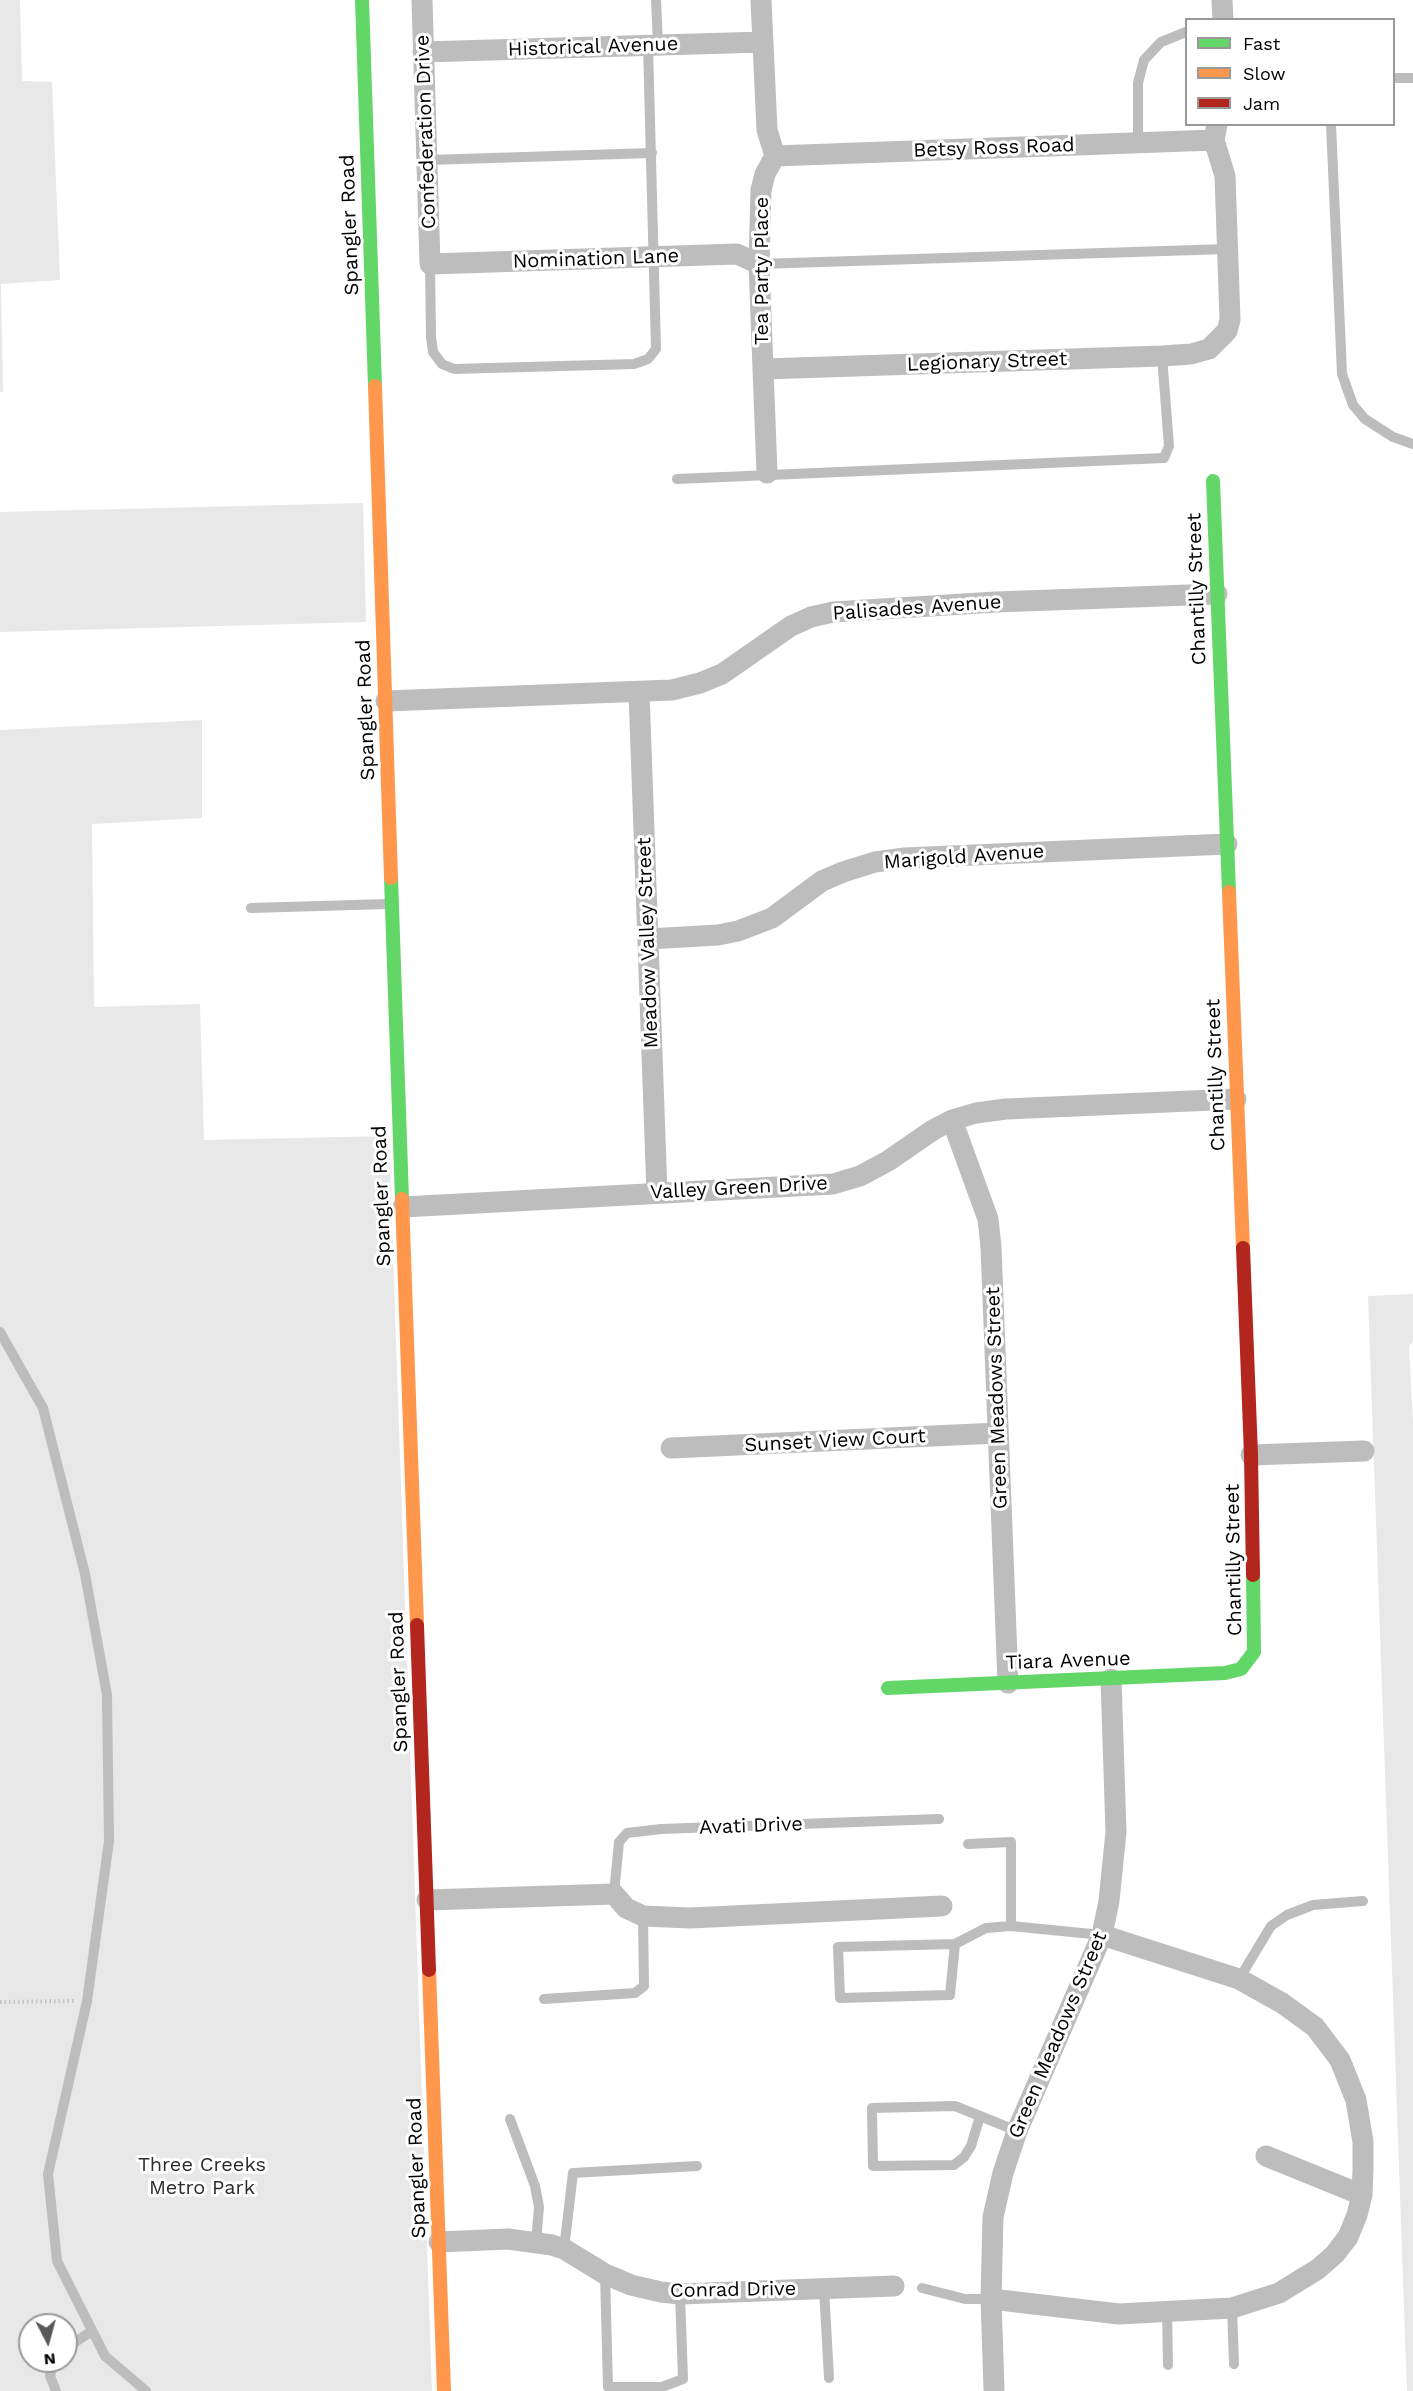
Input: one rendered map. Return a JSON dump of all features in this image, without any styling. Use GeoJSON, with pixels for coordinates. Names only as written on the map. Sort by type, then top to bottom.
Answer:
{"type":"FeatureCollection","features":[{"type":"Feature","properties":{"kind":"street","name":"Spangler Road"},"geometry":{"type":"LineString","coordinates":[[362,0],[444,2391]]}},
{"type":"Feature","properties":{"kind":"street","name":"Confederation Drive"},"geometry":{"type":"LineString","coordinates":[[422,0],[430,264]]}},
{"type":"Feature","properties":{"kind":"street"},"geometry":{"type":"LineString","coordinates":[[761,0],[767,130],[775,156]]}},
{"type":"Feature","properties":{"kind":"street"},"geometry":{"type":"LineString","coordinates":[[1222,0],[1222,18]]}},
{"type":"Feature","properties":{"kind":"street","name":"Historical Avenue"},"geometry":{"type":"LineString","coordinates":[[423,52],[762,42]]}},
{"type":"Feature","properties":{"kind":"street"},"geometry":{"type":"LineString","coordinates":[[1216,132],[1225,176],[1227,249]]}},
{"type":"Feature","properties":{"kind":"street","name":"Betsy Ross Road"},"geometry":{"type":"LineString","coordinates":[[775,156],[1138,142],[1216,132]]}},
{"type":"Feature","properties":{"kind":"street","name":"Tea Party Place"},"geometry":{"type":"LineString","coordinates":[[767,474],[759,264],[761,190],[765,174],[775,156]]}},
{"type":"Feature","properties":{"kind":"street","name":"Legionary Street"},"geometry":{"type":"LineString","coordinates":[[764,369],[1191,354],[1209,349],[1223,336],[1230,320],[1227,249]]}},
{"type":"Feature","properties":{"kind":"street","name":"Nomination Lane"},"geometry":{"type":"LineString","coordinates":[[430,264],[737,254],[759,264]]}},
{"type":"Feature","properties":{"kind":"street","name":"Chantilly Street"},"geometry":{"type":"LineString","coordinates":[[1214,481],[1256,1637],[1254,1652],[1246,1664]]}},
{"type":"Feature","properties":{"kind":"street","name":"Palisades Avenue"},"geometry":{"type":"LineString","coordinates":[[386,701],[672,690],[700,683],[722,674],[791,626],[811,617],[833,612],[996,602],[1217,594]]}},
{"type":"Feature","properties":{"kind":"street","name":"Meadow Valley Street"},"geometry":{"type":"LineString","coordinates":[[639,692],[657,1193]]}},
{"type":"Feature","properties":{"kind":"street","name":"Marigold Avenue"},"geometry":{"type":"LineString","coordinates":[[648,939],[709,936],[738,931],[772,918],[822,881],[875,862],[905,858],[1227,844]]}},
{"type":"Feature","properties":{"kind":"street","name":"Valley Green Drive"},"geometry":{"type":"LineString","coordinates":[[403,1207],[833,1184],[860,1176],[888,1161],[933,1130],[952,1120],[976,1113],[1006,1109],[1236,1099]]}},
{"type":"Feature","properties":{"kind":"street","name":"Green Meadows Street"},"geometry":{"type":"LineString","coordinates":[[952,1120],[988,1218],[991,1247],[1008,1683]]}},
{"type":"Feature","properties":{"kind":"street","name":"Sunset View Court"},"geometry":{"type":"LineString","coordinates":[[671,1448],[998,1433]]}},
{"type":"Feature","properties":{"kind":"street"},"geometry":{"type":"LineString","coordinates":[[1251,1455],[1364,1451]]}},
{"type":"Feature","properties":{"kind":"street","name":"Tiara Avenue"},"geometry":{"type":"LineString","coordinates":[[888,1688],[1226,1673],[1233,1672],[1246,1664]]}},
{"type":"Feature","properties":{"kind":"street","name":"Green Meadows Street"},"geometry":{"type":"LineString","coordinates":[[994,2389],[993,2217],[1003,2173],[1017,2131],[1102,1935],[1114,1866],[1116,1832],[1111,1679]]}},
{"type":"Feature","properties":{"kind":"street"},"geometry":{"type":"LineString","coordinates":[[427,1900],[614,1894],[627,1908],[643,1916],[690,1918],[942,1906]]}},
{"type":"Feature","properties":{"kind":"street"},"geometry":{"type":"LineString","coordinates":[[992,2299],[1119,2314],[1232,2308],[1279,2293],[1318,2269],[1335,2254],[1348,2237],[1362,2195],[1363,2142],[1356,2100],[1340,2060],[1315,2027],[1282,2003],[1239,1979],[1102,1935]]}},
{"type":"Feature","properties":{"kind":"street"},"geometry":{"type":"LineString","coordinates":[[1266,2156],[1362,2195]]}},
{"type":"Feature","properties":{"kind":"street","name":"Conrad Drive"},"geometry":{"type":"LineString","coordinates":[[439,2242],[508,2239],[536,2242],[564,2249],[605,2274],[631,2285],[680,2294],[894,2286]]}},
{"type":"Feature","properties":{"kind":"lane"},"geometry":{"type":"LineString","coordinates":[[430,264],[431,337],[434,352],[442,364],[454,369],[622,364],[648,359],[656,349],[652,153],[653,45],[656,0]]}},
{"type":"Feature","properties":{"kind":"lane"},"geometry":{"type":"LineString","coordinates":[[1138,142],[1138,83],[1144,60],[1161,42],[1185,32]]}},
{"type":"Feature","properties":{"kind":"lane"},"geometry":{"type":"LineString","coordinates":[[1395,78],[1413,78]]}},
{"type":"Feature","properties":{"kind":"lane"},"geometry":{"type":"LineString","coordinates":[[1331,126],[1342,374],[1353,405],[1365,419],[1393,437],[1413,444]]}},
{"type":"Feature","properties":{"kind":"lane"},"geometry":{"type":"LineString","coordinates":[[428,160],[652,153]]}},
{"type":"Feature","properties":{"kind":"lane"},"geometry":{"type":"LineString","coordinates":[[759,264],[1227,249]]}},
{"type":"Feature","properties":{"kind":"lane"},"geometry":{"type":"LineString","coordinates":[[677,478],[1164,458],[1169,446],[1162,356]]}},
{"type":"Feature","properties":{"kind":"lane"},"geometry":{"type":"LineString","coordinates":[[251,908],[392,904]]}},
{"type":"Feature","properties":{"kind":"lane"},"geometry":{"type":"LineString","coordinates":[[0,1332],[43,1408],[85,1574],[106,1695],[109,1841],[87,2001],[48,2174],[57,2261],[105,2356],[146,2391]]}},
{"type":"Feature","properties":{"kind":"lane","name":"Avati Drive"},"geometry":{"type":"LineString","coordinates":[[614,1894],[619,1842],[627,1833],[661,1829],[939,1820]]}},
{"type":"Feature","properties":{"kind":"lane"},"geometry":{"type":"LineString","coordinates":[[968,1844],[1011,1842],[1011,1926]]}},
{"type":"Feature","properties":{"kind":"lane"},"geometry":{"type":"LineString","coordinates":[[1239,1979],[1270,1926],[1287,1915],[1313,1905],[1363,1901]]}},
{"type":"Feature","properties":{"kind":"lane"},"geometry":{"type":"LineString","coordinates":[[544,1999],[635,1993],[644,1986],[643,1916]]}},
{"type":"Feature","properties":{"kind":"lane"},"geometry":{"type":"LineString","coordinates":[[955,1944],[950,1995],[840,1998],[838,1947],[955,1944],[986,1928],[1011,1926],[1102,1935]]}},
{"type":"Feature","properties":{"kind":"lane"},"geometry":{"type":"LineString","coordinates":[[980,2116],[971,2146],[964,2157],[954,2165],[873,2166],[872,2108],[955,2106],[980,2116],[1017,2131]]}},
{"type":"Feature","properties":{"kind":"lane"},"geometry":{"type":"LineString","coordinates":[[510,2119],[535,2186],[539,2207],[536,2242]]}},
{"type":"Feature","properties":{"kind":"lane"},"geometry":{"type":"LineString","coordinates":[[564,2249],[573,2173],[697,2166]]}},
{"type":"Feature","properties":{"kind":"lane"},"geometry":{"type":"LineString","coordinates":[[605,2274],[608,2387],[662,2387],[683,2379],[680,2294]]}},
{"type":"Feature","properties":{"kind":"lane"},"geometry":{"type":"LineString","coordinates":[[824,2288],[829,2378]]}},
{"type":"Feature","properties":{"kind":"lane"},"geometry":{"type":"LineString","coordinates":[[922,2289],[965,2299],[992,2299]]}},
{"type":"Feature","properties":{"kind":"lane"},"geometry":{"type":"LineString","coordinates":[[1232,2308],[1234,2364]]}},
{"type":"Feature","properties":{"kind":"lane"},"geometry":{"type":"LineString","coordinates":[[1167,2311],[1168,2365]]}},
{"type":"Feature","properties":{"kind":"lane"},"geometry":{"type":"LineString","coordinates":[[78,2340],[92,2331]]}},
{"type":"Feature","properties":{"kind":"lane"},"geometry":{"type":"LineString","coordinates":[[51,2373],[56,2391]]}},
{"type":"Feature","properties":{"kind":"path"},"geometry":{"type":"LineString","coordinates":[[0,2002],[87,2001]]}},
{"type":"Feature","properties":{"kind":"green space"},"geometry":{"type":"Polygon","coordinates":[[[0,0],[20,0],[22,81],[52,82],[60,280],[1,284],[3,392],[0,392],[0,0]]]}},
{"type":"Feature","properties":{"kind":"green space"},"geometry":{"type":"Polygon","coordinates":[[[363,503],[366,622],[0,632],[0,512],[363,503]]]}},
{"type":"Feature","properties":{"kind":"green space","name":"Three Creeks Metro Park"},"geometry":{"type":"Polygon","coordinates":[[[202,720],[202,818],[92,824],[94,1007],[200,1004],[204,1140],[389,1136],[432,2391],[0,2391],[0,730],[202,720]]]}},
{"type":"Feature","properties":{"kind":"green space"},"geometry":{"type":"Polygon","coordinates":[[[1413,1294],[1413,1341],[1409,1347],[1413,1422],[1413,2391],[1407,2391],[1368,1296],[1413,1294]]]}},
{"type":"Feature","properties":{"kind":"traffic: fast"},"geometry":{"type":"LineString","coordinates":[[362,0],[375,386]]}},
{"type":"Feature","properties":{"kind":"traffic: fast"},"geometry":{"type":"LineString","coordinates":[[1213,481],[1229,892]]}},
{"type":"Feature","properties":{"kind":"traffic: fast"},"geometry":{"type":"LineString","coordinates":[[391,878],[402,1199]]}},
{"type":"Feature","properties":{"kind":"traffic: fast"},"geometry":{"type":"LineString","coordinates":[[888,1688],[1225,1673],[1241,1669],[1254,1652],[1253,1575]]}},
{"type":"Feature","properties":{"kind":"traffic: slow"},"geometry":{"type":"LineString","coordinates":[[375,386],[391,878]]}},
{"type":"Feature","properties":{"kind":"traffic: slow"},"geometry":{"type":"LineString","coordinates":[[1229,892],[1243,1248]]}},
{"type":"Feature","properties":{"kind":"traffic: slow"},"geometry":{"type":"LineString","coordinates":[[402,1199],[417,1625]]}},
{"type":"Feature","properties":{"kind":"traffic: slow"},"geometry":{"type":"LineString","coordinates":[[429,1970],[444,2391]]}},
{"type":"Feature","properties":{"kind":"traffic: jam"},"geometry":{"type":"LineString","coordinates":[[1243,1248],[1253,1575]]}},
{"type":"Feature","properties":{"kind":"traffic: jam"},"geometry":{"type":"LineString","coordinates":[[417,1625],[429,1970]]}}]}
